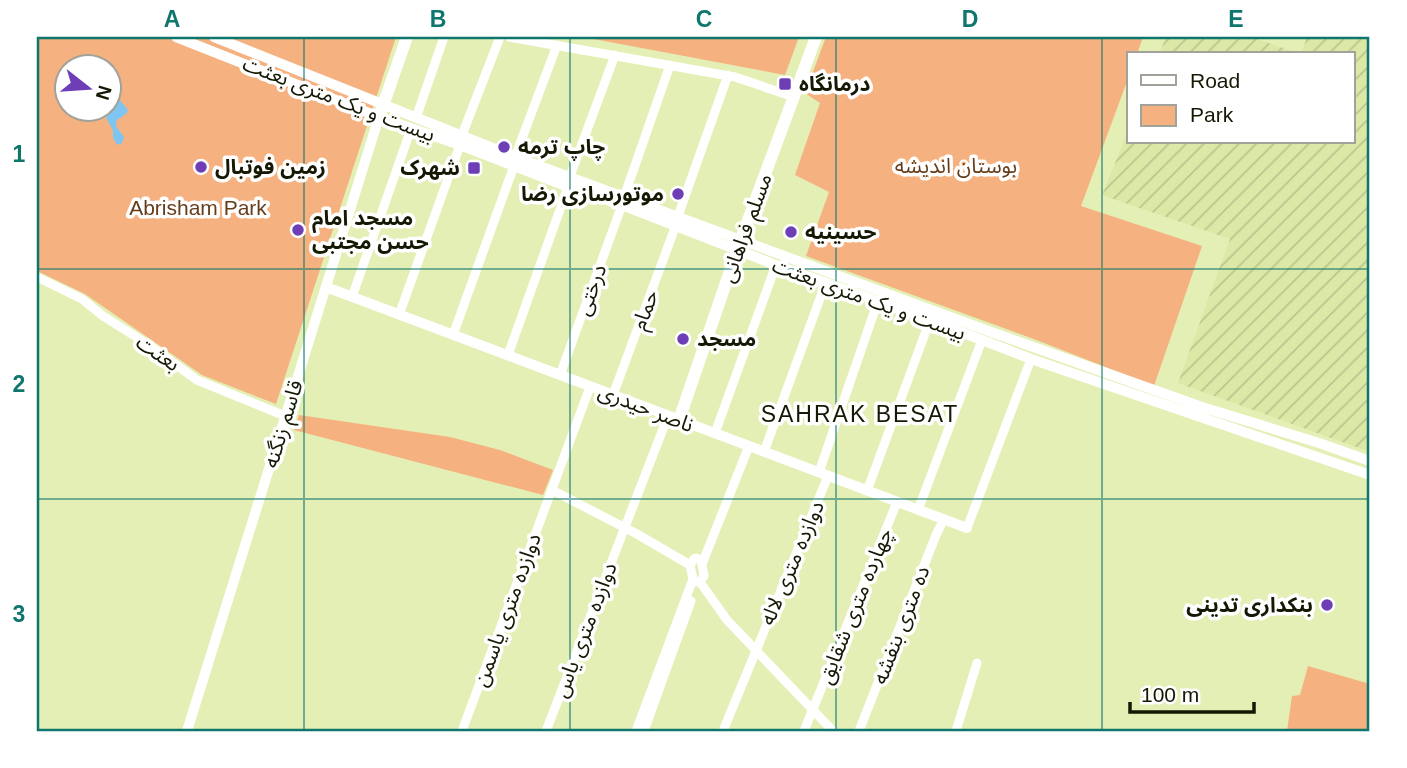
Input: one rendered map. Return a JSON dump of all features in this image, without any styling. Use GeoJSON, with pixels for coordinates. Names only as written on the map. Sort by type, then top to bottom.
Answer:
{"type":"FeatureCollection","features":[{"type":"Feature","properties":{"kind":"main road"},"geometry":{"type":"LineString","coordinates":[[381,111],[407,37]]}},
{"type":"Feature","properties":{"kind":"main road","name":"مسلم فراهانی"},"geometry":{"type":"LineString","coordinates":[[673,418],[816,37]]}},
{"type":"Feature","properties":{"kind":"street","name":"بیست و یک متری بعثت"},"geometry":{"type":"LineString","coordinates":[[176,37],[461,140],[739,245],[1202,408],[1370,461]]}},
{"type":"Feature","properties":{"kind":"street","name":"بیست و یک متری بعثت"},"geometry":{"type":"LineString","coordinates":[[214,37],[381,111]]}},
{"type":"Feature","properties":{"kind":"street"},"geometry":{"type":"LineString","coordinates":[[352,297],[444,37]]}},
{"type":"Feature","properties":{"kind":"street"},"geometry":{"type":"LineString","coordinates":[[399,315],[500,37]]}},
{"type":"Feature","properties":{"kind":"street"},"geometry":{"type":"LineString","coordinates":[[509,37],[728,75],[794,97]]}},
{"type":"Feature","properties":{"kind":"street"},"geometry":{"type":"LineString","coordinates":[[453,335],[557,45]]}},
{"type":"Feature","properties":{"kind":"street"},"geometry":{"type":"LineString","coordinates":[[508,355],[615,55]]}},
{"type":"Feature","properties":{"kind":"street","name":"درختی"},"geometry":{"type":"LineString","coordinates":[[560,375],[670,65]]}},
{"type":"Feature","properties":{"kind":"street","name":"حمام"},"geometry":{"type":"LineString","coordinates":[[613,395],[728,75]]}},
{"type":"Feature","properties":{"kind":"street","name":"قاسم زنگنه"},"geometry":{"type":"LineString","coordinates":[[187,731],[381,111]]}},
{"type":"Feature","properties":{"kind":"street","name":"بیست و یک متری بعثت"},"geometry":{"type":"LineString","coordinates":[[739,245],[776,265],[1031,359],[1370,475]]}},
{"type":"Feature","properties":{"kind":"street"},"geometry":{"type":"LineString","coordinates":[[715,433],[776,265]]}},
{"type":"Feature","properties":{"kind":"street","name":"بعثت"},"geometry":{"type":"LineString","coordinates":[[37,277],[82,299],[103,317],[149,345],[197,380],[285,416]]}},
{"type":"Feature","properties":{"kind":"street"},"geometry":{"type":"LineString","coordinates":[[764,452],[826,282]]}},
{"type":"Feature","properties":{"kind":"street","name":"ناصر حیدری"},"geometry":{"type":"LineString","coordinates":[[326,287],[967,528]]}},
{"type":"Feature","properties":{"kind":"street","name":"دوازده متری لاله"},"geometry":{"type":"LineString","coordinates":[[723,731],[823,474],[878,301]]}},
{"type":"Feature","properties":{"kind":"street"},"geometry":{"type":"LineString","coordinates":[[867,491],[930,320]]}},
{"type":"Feature","properties":{"kind":"street"},"geometry":{"type":"LineString","coordinates":[[918,510],[982,340]]}},
{"type":"Feature","properties":{"kind":"street"},"geometry":{"type":"LineString","coordinates":[[967,528],[1031,359]]}},
{"type":"Feature","properties":{"kind":"street","name":"دوازده متری یاسمن"},"geometry":{"type":"LineString","coordinates":[[462,731],[590,387]]}},
{"type":"Feature","properties":{"kind":"street","name":"دوازده متری یاس"},"geometry":{"type":"LineString","coordinates":[[546,731],[624,528],[673,418]]}},
{"type":"Feature","properties":{"kind":"street"},"geometry":{"type":"LineString","coordinates":[[702,565],[749,446]]}},
{"type":"Feature","properties":{"kind":"street"},"geometry":{"type":"LineString","coordinates":[[552,490],[690,565],[697,581],[727,620],[833,731]]}},
{"type":"Feature","properties":{"kind":"street","name":"چهارده متری شقایق"},"geometry":{"type":"LineString","coordinates":[[804,731],[897,502]]}},
{"type":"Feature","properties":{"kind":"street","name":"ده متری بنفشه"},"geometry":{"type":"LineString","coordinates":[[859,731],[944,519]]}},
{"type":"Feature","properties":{"kind":"street"},"geometry":{"type":"LineString","coordinates":[[636,731],[697,581],[704,576],[701,561],[696,558],[690,565]]}},
{"type":"Feature","properties":{"kind":"street"},"geometry":{"type":"LineString","coordinates":[[644,731],[697,581]]}},
{"type":"Feature","properties":{"kind":"street"},"geometry":{"type":"LineString","coordinates":[[956,731],[977,663]]}},
{"type":"Feature","properties":{"kind":"shaded area"},"geometry":{"type":"Polygon","coordinates":[[[1166,37],[1251,37],[1295,52],[1160,52],[1166,37]]]}},
{"type":"Feature","properties":{"kind":"shaded area"},"geometry":{"type":"Polygon","coordinates":[[[1307,37],[1370,37],[1370,452],[1178,383],[1230,239],[1102,195],[1127,134],[1127,144],[1354,144],[1354,52],[1302,52],[1307,37]]]}},
{"type":"Feature","properties":{"kind":"green space","name":"Abrisham Park"},"geometry":{"type":"Polygon","coordinates":[[[37,37],[396,37],[276,404],[202,375],[85,294],[37,271],[37,37]]]}},
{"type":"Feature","properties":{"kind":"green space"},"geometry":{"type":"Polygon","coordinates":[[[583,37],[799,37],[785,75],[583,37]]]}},
{"type":"Feature","properties":{"kind":"green space","name":"بوستان اندیشه"},"geometry":{"type":"Polygon","coordinates":[[[826,37],[1143,37],[1138,52],[1127,52],[1127,81],[1081,206],[1202,246],[1154,386],[806,256],[829,192],[795,175],[820,103],[805,93],[826,37]]]}},
{"type":"Feature","properties":{"kind":"green space"},"geometry":{"type":"Polygon","coordinates":[[[299,415],[450,437],[500,450],[553,470],[543,495],[294,430],[299,415]]]}},
{"type":"Feature","properties":{"kind":"green space"},"geometry":{"type":"Polygon","coordinates":[[[1308,666],[1370,684],[1370,731],[1287,731],[1292,696],[1300,695],[1308,666]]]}},
{"type":"Feature","properties":{"kind":"water"},"geometry":{"type":"Polygon","coordinates":[[[122,102],[128,110],[122,117],[122,102]]]}},
{"type":"Feature","properties":{"kind":"water"},"geometry":{"type":"Polygon","coordinates":[[[108,122],[117,122],[116,126],[124,137],[122,143],[117,145],[108,122]]]}},
{"type":"Feature","properties":{"kind":"place","name":"درمانگاه"},"geometry":{"type":"Point","coordinates":[785,84]}},
{"type":"Feature","properties":{"kind":"place","name":"چاپ ترمه"},"geometry":{"type":"Point","coordinates":[504,147]}},
{"type":"Feature","properties":{"kind":"place","name":"زمین فوتبال"},"geometry":{"type":"Point","coordinates":[201,167]}},
{"type":"Feature","properties":{"kind":"place","name":"شهرک"},"geometry":{"type":"Point","coordinates":[474,168]}},
{"type":"Feature","properties":{"kind":"place","name":"موتورسازی رضا"},"geometry":{"type":"Point","coordinates":[678,194]}},
{"type":"Feature","properties":{"kind":"place","name":"مسجد امام حسن مجتبی"},"geometry":{"type":"Point","coordinates":[298,230]}},
{"type":"Feature","properties":{"kind":"place","name":"حسینیه"},"geometry":{"type":"Point","coordinates":[791,232]}},
{"type":"Feature","properties":{"kind":"place","name":"مسجد"},"geometry":{"type":"Point","coordinates":[683,339]}},
{"type":"Feature","properties":{"kind":"place","name":"بنکداری تدینی"},"geometry":{"type":"Point","coordinates":[1327,605]}},
{"type":"Feature","properties":{"kind":"district","name":"SAHRAK BESAT"},"geometry":{"type":"Point","coordinates":[860,414]}}]}
